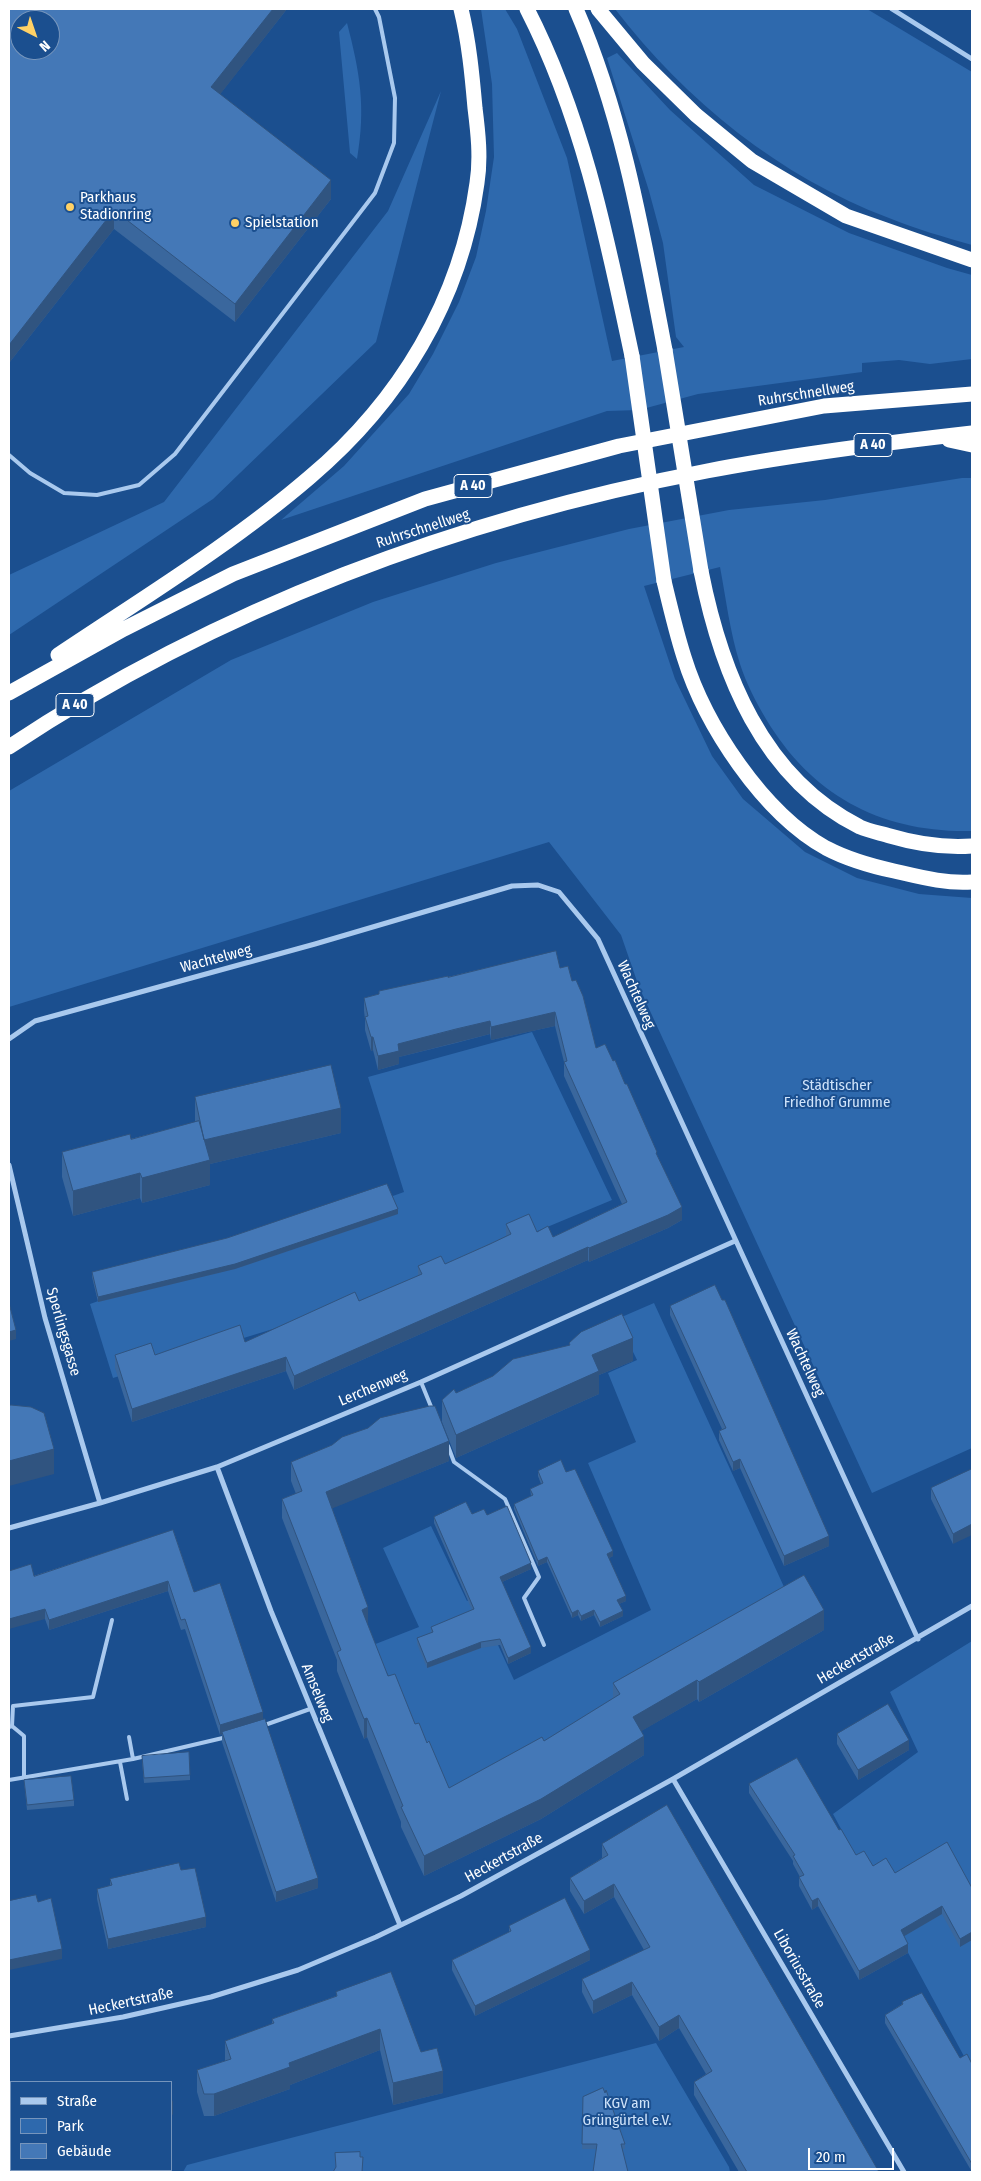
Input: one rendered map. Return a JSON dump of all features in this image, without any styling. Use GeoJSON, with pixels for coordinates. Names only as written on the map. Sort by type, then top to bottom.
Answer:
{"type":"FeatureCollection","features":[{"type":"Feature","properties":{"kind":"highway"},"geometry":{"type":"LineString","coordinates":[[9,689],[266,514],[311,476],[367,422],[402,378],[433,326],[448,294],[461,257],[477,182],[479,143],[468,37],[461,9]]}},
{"type":"Feature","properties":{"kind":"highway"},"geometry":{"type":"LineString","coordinates":[[527,9],[550,55],[588,167],[606,233],[632,356],[664,580],[684,659],[712,723],[752,784],[786,818],[826,848],[869,865],[954,883],[972,882]]}},
{"type":"Feature","properties":{"kind":"highway"},"geometry":{"type":"LineString","coordinates":[[576,9],[603,82],[641,223],[665,350],[700,571],[718,644],[732,682],[749,717],[767,745],[789,772],[824,804],[861,827],[910,842],[953,847],[972,846]]}},
{"type":"Feature","properties":{"kind":"highway"},"geometry":{"type":"LineString","coordinates":[[598,9],[643,63],[696,115],[752,161],[846,216],[972,260]]}},
{"type":"Feature","properties":{"kind":"highway","name":"Ruhrschnellweg"},"geometry":{"type":"LineString","coordinates":[[9,693],[124,629],[233,574],[425,499],[619,446],[824,406],[972,394]]}},
{"type":"Feature","properties":{"kind":"highway","name":"Ruhrschnellweg"},"geometry":{"type":"LineString","coordinates":[[9,747],[103,688],[171,651],[289,597],[385,559],[437,542],[528,514],[603,494],[698,473],[829,451],[972,433]]}},
{"type":"Feature","properties":{"kind":"highway"},"geometry":{"type":"LineString","coordinates":[[918,439],[948,440],[972,445]]}},
{"type":"Feature","properties":{"kind":"street"},"geometry":{"type":"LineString","coordinates":[[892,9],[972,59]]}},
{"type":"Feature","properties":{"kind":"street","name":"Wachtelweg"},"geometry":{"type":"LineString","coordinates":[[9,1039],[35,1022],[315,944],[512,886],[538,886],[559,892],[598,939],[918,1638]]}},
{"type":"Feature","properties":{"kind":"street","name":"Sperlingsgasse"},"geometry":{"type":"LineString","coordinates":[[9,1165],[45,1318],[100,1503]]}},
{"type":"Feature","properties":{"kind":"street","name":"Lerchenweg"},"geometry":{"type":"LineString","coordinates":[[9,1528],[100,1503],[217,1467],[421,1382],[735,1241]]}},
{"type":"Feature","properties":{"kind":"street","name":"Amselweg"},"geometry":{"type":"LineString","coordinates":[[217,1467],[310,1709],[400,1925]]}},
{"type":"Feature","properties":{"kind":"street","name":"Heckertstraße"},"geometry":{"type":"LineString","coordinates":[[9,2036],[123,2018],[211,1997],[298,1970],[400,1925],[461,1896],[673,1779],[972,1606]]}},
{"type":"Feature","properties":{"kind":"street","name":"Liboriusstraße"},"geometry":{"type":"LineString","coordinates":[[673,1779],[904,2172]]}},
{"type":"Feature","properties":{"kind":"lane"},"geometry":{"type":"LineString","coordinates":[[9,454],[30,473],[64,492],[97,495],[139,485],[175,454],[375,193],[394,143],[395,98],[379,17],[375,9]]}},
{"type":"Feature","properties":{"kind":"lane"},"geometry":{"type":"LineString","coordinates":[[421,1382],[436,1417]]}},
{"type":"Feature","properties":{"kind":"lane"},"geometry":{"type":"LineString","coordinates":[[447,1444],[454,1462],[505,1499],[540,1577],[524,1598],[544,1645]]}},
{"type":"Feature","properties":{"kind":"lane"},"geometry":{"type":"LineString","coordinates":[[24,1778],[24,1736],[10,1726],[13,1706],[93,1697],[112,1620]]}},
{"type":"Feature","properties":{"kind":"lane"},"geometry":{"type":"LineString","coordinates":[[258,1728],[310,1709]]}},
{"type":"Feature","properties":{"kind":"lane"},"geometry":{"type":"LineString","coordinates":[[9,1780],[120,1762],[230,1736]]}},
{"type":"Feature","properties":{"kind":"lane"},"geometry":{"type":"LineString","coordinates":[[129,1737],[133,1759]]}},
{"type":"Feature","properties":{"kind":"lane"},"geometry":{"type":"LineString","coordinates":[[120,1762],[127,1799]]}},
{"type":"Feature","properties":{"kind":"green space"},"geometry":{"type":"Polygon","coordinates":[[[481,9],[505,9],[517,29],[567,158],[612,361],[684,347],[676,337],[663,243],[649,191],[607,58],[617,53],[670,110],[754,185],[849,233],[972,275],[972,359],[930,364],[899,360],[862,363],[862,372],[698,394],[639,410],[607,411],[281,520],[344,466],[409,394],[433,354],[459,302],[476,257],[486,211],[494,157],[492,84],[481,9]]]}},
{"type":"Feature","properties":{"kind":"green space"},"geometry":{"type":"Polygon","coordinates":[[[615,9],[867,9],[972,72],[972,245],[909,226],[849,201],[810,181],[773,158],[738,133],[672,75],[615,9]]]}},
{"type":"Feature","properties":{"kind":"green space"},"geometry":{"type":"Polygon","coordinates":[[[347,23],[360,90],[361,123],[357,159],[350,153],[339,32],[347,23]]]}},
{"type":"Feature","properties":{"kind":"green space"},"geometry":{"type":"Polygon","coordinates":[[[441,91],[376,342],[213,499],[9,635],[9,575],[164,502],[388,211],[441,91]]]}},
{"type":"Feature","properties":{"kind":"green space","name":"Städtischer Friedhof Grumme"},"geometry":{"type":"Polygon","coordinates":[[[972,478],[972,831],[939,830],[908,825],[879,817],[853,805],[828,789],[805,769],[784,746],[766,719],[745,678],[728,616],[720,567],[644,586],[675,679],[712,756],[743,799],[805,852],[857,878],[919,894],[972,898],[972,1448],[872,1493],[639,987],[621,935],[549,842],[9,1007],[9,791],[231,660],[373,602],[496,563],[629,529],[729,510],[825,500],[972,478]]]}},
{"type":"Feature","properties":{"kind":"green space"},"geometry":{"type":"Polygon","coordinates":[[[532,1032],[612,1200],[384,1295],[113,1378],[90,1304],[404,1192],[368,1077],[532,1032]]]}},
{"type":"Feature","properties":{"kind":"green space"},"geometry":{"type":"Polygon","coordinates":[[[654,1303],[790,1600],[449,1806],[421,1740],[373,1645],[419,1627],[383,1548],[431,1526],[467,1601],[476,1597],[514,1680],[651,1610],[588,1463],[636,1442],[608,1373],[637,1360],[617,1319],[654,1303]]]}},
{"type":"Feature","properties":{"kind":"green space"},"geometry":{"type":"Polygon","coordinates":[[[972,1641],[972,2071],[833,1814],[918,1752],[890,1692],[972,1641]]]}},
{"type":"Feature","properties":{"kind":"green space","name":"KGV am Grüngürtel e.V."},"geometry":{"type":"Polygon","coordinates":[[[656,2043],[729,2167],[730,2172],[183,2172],[187,2165],[656,2043]]]}},
{"type":"Feature","properties":{"kind":"building","name":"Parkhaus Stadionring"},"geometry":{"type":"Polygon","coordinates":[[[9,9],[273,9],[211,87],[331,180],[235,304],[114,210],[9,345],[9,9]]]}},
{"type":"Feature","properties":{"kind":"building"},"geometry":{"type":"Polygon","coordinates":[[[556,951],[560,968],[568,966],[572,981],[576,980],[583,996],[596,1048],[605,1044],[613,1061],[615,1060],[682,1207],[668,1215],[588,1247],[294,1376],[286,1357],[132,1409],[115,1355],[151,1343],[155,1355],[240,1325],[245,1342],[355,1292],[359,1301],[422,1274],[418,1266],[441,1256],[445,1264],[490,1244],[511,1234],[506,1224],[529,1214],[537,1232],[548,1226],[553,1237],[627,1202],[564,1062],[567,1061],[555,1012],[491,1027],[490,1021],[456,1029],[398,1044],[399,1051],[378,1056],[365,1017],[368,1016],[364,998],[379,994],[379,991],[448,977],[556,951]]]}},
{"type":"Feature","properties":{"kind":"building"},"geometry":{"type":"Polygon","coordinates":[[[331,1065],[341,1108],[204,1140],[195,1097],[331,1065]]]}},
{"type":"Feature","properties":{"kind":"building"},"geometry":{"type":"Polygon","coordinates":[[[199,1121],[210,1160],[142,1178],[140,1173],[73,1191],[62,1152],[130,1134],[131,1139],[199,1121]]]}},
{"type":"Feature","properties":{"kind":"building"},"geometry":{"type":"Polygon","coordinates":[[[387,1184],[398,1209],[235,1264],[98,1297],[92,1272],[227,1238],[387,1184]]]}},
{"type":"Feature","properties":{"kind":"building"},"geometry":{"type":"Polygon","coordinates":[[[715,1285],[722,1300],[725,1300],[829,1536],[784,1556],[740,1459],[733,1462],[719,1431],[726,1428],[670,1306],[715,1285]]]}},
{"type":"Feature","properties":{"kind":"building"},"geometry":{"type":"Polygon","coordinates":[[[9,1303],[16,1330],[9,1332],[9,1303]]]}},
{"type":"Feature","properties":{"kind":"building"},"geometry":{"type":"Polygon","coordinates":[[[622,1314],[633,1338],[592,1355],[599,1371],[456,1435],[442,1400],[454,1389],[456,1393],[493,1376],[513,1359],[570,1345],[569,1343],[581,1332],[622,1314]]]}},
{"type":"Feature","properties":{"kind":"building"},"geometry":{"type":"Polygon","coordinates":[[[9,1406],[31,1407],[44,1413],[54,1449],[9,1461],[9,1406]]]}},
{"type":"Feature","properties":{"kind":"building"},"geometry":{"type":"Polygon","coordinates":[[[435,1406],[449,1441],[326,1492],[368,1607],[362,1610],[388,1676],[395,1674],[415,1724],[419,1723],[427,1743],[429,1741],[449,1788],[542,1737],[544,1741],[620,1694],[613,1683],[804,1575],[824,1610],[699,1682],[697,1680],[633,1717],[644,1736],[541,1799],[424,1856],[401,1807],[403,1806],[367,1718],[364,1719],[337,1652],[341,1650],[282,1499],[302,1491],[291,1462],[332,1445],[342,1437],[368,1428],[380,1418],[435,1406]]]}},
{"type":"Feature","properties":{"kind":"building"},"geometry":{"type":"Polygon","coordinates":[[[561,1460],[566,1472],[575,1469],[613,1551],[607,1554],[626,1596],[617,1600],[623,1611],[600,1622],[594,1610],[581,1616],[578,1610],[572,1613],[547,1557],[538,1561],[514,1504],[533,1495],[530,1489],[543,1483],[538,1471],[561,1460]]]}},
{"type":"Feature","properties":{"kind":"building"},"geometry":{"type":"Polygon","coordinates":[[[972,1469],[972,1524],[953,1534],[931,1488],[972,1469]]]}},
{"type":"Feature","properties":{"kind":"building"},"geometry":{"type":"Polygon","coordinates":[[[466,1502],[472,1514],[484,1509],[487,1515],[507,1506],[531,1563],[500,1577],[531,1647],[508,1658],[500,1639],[481,1642],[427,1663],[417,1638],[433,1632],[431,1627],[474,1609],[434,1517],[466,1502]]]}},
{"type":"Feature","properties":{"kind":"building"},"geometry":{"type":"Polygon","coordinates":[[[173,1530],[194,1592],[220,1583],[263,1712],[220,1725],[185,1619],[181,1620],[168,1581],[49,1620],[45,1609],[9,1619],[9,1571],[31,1564],[34,1576],[173,1530]]]}},
{"type":"Feature","properties":{"kind":"building"},"geometry":{"type":"Polygon","coordinates":[[[888,1704],[909,1740],[858,1770],[837,1734],[888,1704]]]}},
{"type":"Feature","properties":{"kind":"building"},"geometry":{"type":"Polygon","coordinates":[[[265,1719],[318,1878],[276,1892],[222,1732],[265,1719]]]}},
{"type":"Feature","properties":{"kind":"building"},"geometry":{"type":"Polygon","coordinates":[[[189,1752],[190,1775],[144,1778],[142,1756],[189,1752]]]}},
{"type":"Feature","properties":{"kind":"building"},"geometry":{"type":"Polygon","coordinates":[[[797,1758],[839,1830],[841,1829],[856,1855],[864,1851],[873,1866],[886,1858],[895,1873],[947,1842],[972,1888],[972,1932],[960,1939],[942,1906],[901,1930],[908,1944],[859,1971],[818,1898],[812,1901],[799,1877],[804,1875],[793,1856],[795,1855],[749,1784],[797,1758]]]}},
{"type":"Feature","properties":{"kind":"building"},"geometry":{"type":"Polygon","coordinates":[[[71,1776],[74,1800],[27,1805],[24,1780],[71,1776]]]}},
{"type":"Feature","properties":{"kind":"building"},"geometry":{"type":"Polygon","coordinates":[[[667,1805],[879,2172],[747,2172],[694,2082],[712,2071],[679,2015],[659,2027],[632,1982],[593,2001],[582,1979],[650,1947],[614,1884],[584,1901],[570,1878],[608,1855],[602,1844],[667,1805]]]}},
{"type":"Feature","properties":{"kind":"building"},"geometry":{"type":"Polygon","coordinates":[[[179,1863],[181,1870],[195,1868],[206,1917],[108,1939],[97,1889],[112,1885],[110,1879],[179,1863]]]}},
{"type":"Feature","properties":{"kind":"building"},"geometry":{"type":"Polygon","coordinates":[[[36,1895],[38,1902],[51,1898],[62,1949],[9,1960],[9,1901],[36,1895]]]}},
{"type":"Feature","properties":{"kind":"building"},"geometry":{"type":"Polygon","coordinates":[[[565,1898],[590,1950],[475,2006],[452,1960],[511,1931],[509,1926],[565,1898]]]}},
{"type":"Feature","properties":{"kind":"building"},"geometry":{"type":"Polygon","coordinates":[[[391,1972],[421,2052],[437,2048],[443,2071],[393,2083],[380,2029],[289,2063],[290,2067],[214,2094],[204,2094],[197,2070],[231,2059],[225,2041],[274,2023],[272,2019],[337,1996],[336,1992],[391,1972]]]}},
{"type":"Feature","properties":{"kind":"building"},"geometry":{"type":"Polygon","coordinates":[[[922,1993],[960,2058],[967,2054],[972,2064],[972,2164],[885,2015],[903,2004],[902,2002],[922,1993]]]}},
{"type":"Feature","properties":{"kind":"building"},"geometry":{"type":"Polygon","coordinates":[[[603,2088],[605,2093],[606,2090],[625,2144],[621,2144],[628,2172],[593,2172],[597,2144],[582,2144],[583,2097],[603,2088]]]}},
{"type":"Feature","properties":{"kind":"building"},"geometry":{"type":"Polygon","coordinates":[[[10,2106],[9,2129],[9,2107],[10,2106]]]}},
{"type":"Feature","properties":{"kind":"building"},"geometry":{"type":"Polygon","coordinates":[[[360,2152],[360,2157],[363,2157],[362,2172],[333,2172],[336,2167],[335,2153],[360,2152]]]}},
{"type":"Feature","properties":{"kind":"building"},"geometry":{"type":"Polygon","coordinates":[[[96,2171],[140,2171],[140,2172],[96,2171]]]}},
{"type":"Feature","properties":{"kind":"place","name":"Parkhaus Stadionring"},"geometry":{"type":"Point","coordinates":[70,207]}},
{"type":"Feature","properties":{"kind":"place","name":"Spielstation"},"geometry":{"type":"Point","coordinates":[235,223]}}]}
